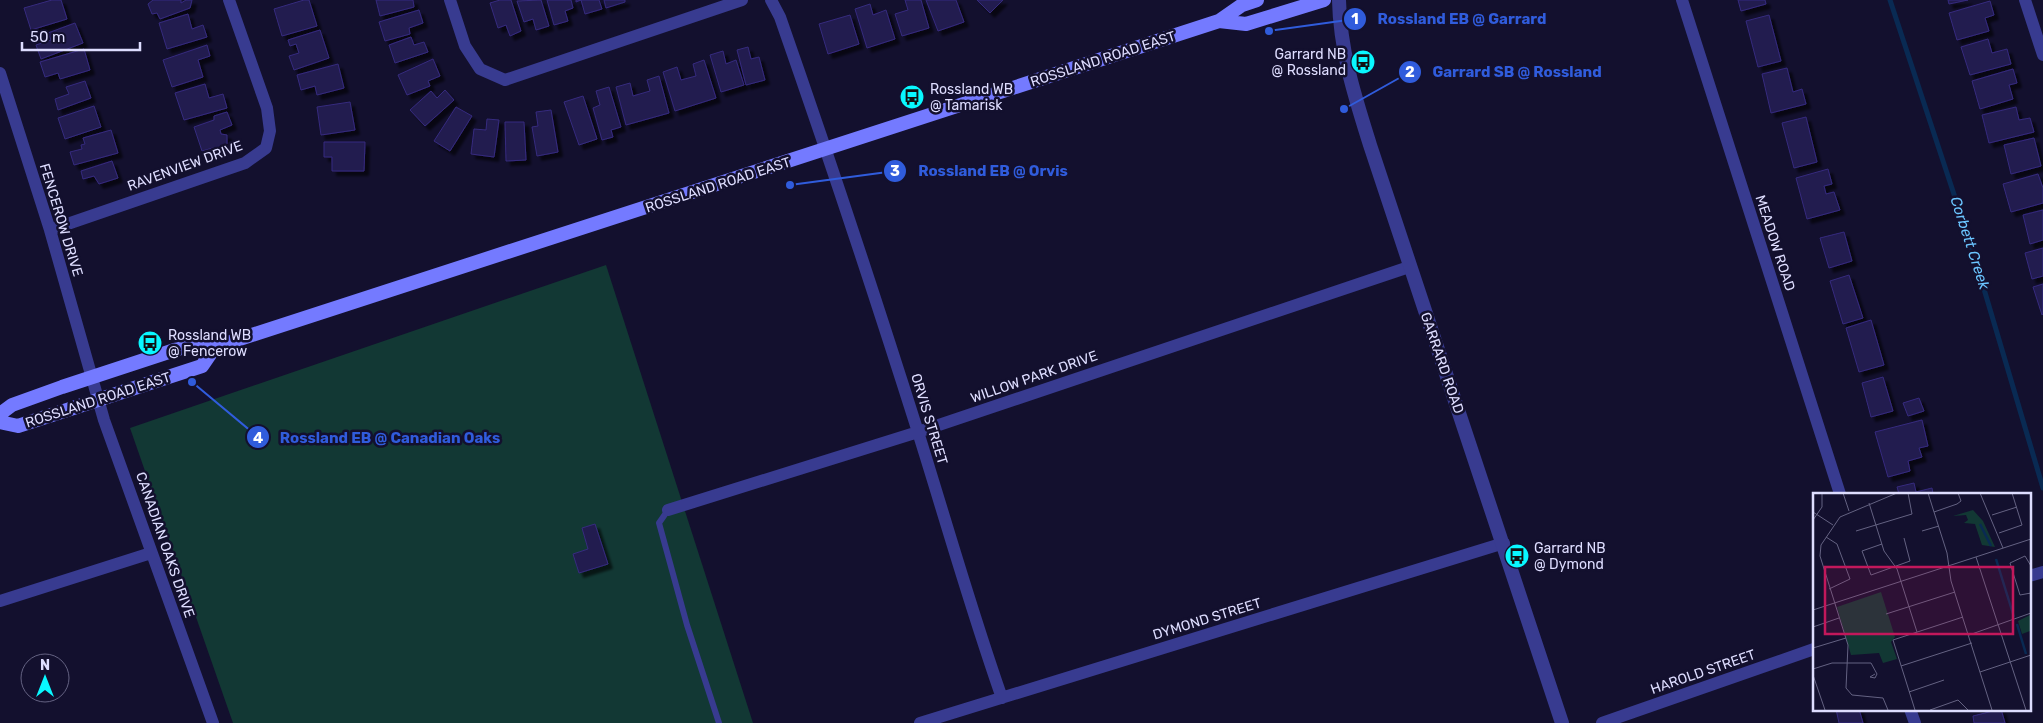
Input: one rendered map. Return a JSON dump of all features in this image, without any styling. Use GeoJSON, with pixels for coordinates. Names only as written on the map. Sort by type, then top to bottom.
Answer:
{"type":"FeatureCollection","features":[{"type":"Feature","properties":{"kind":"main road","name":"ROSSLAND ROAD EAST"},"geometry":{"type":"LineString","coordinates":[[0,414],[12,406],[91,376],[196,343],[215,347],[1219,21],[1242,5],[1257,0]]}},
{"type":"Feature","properties":{"kind":"main road","name":"ROSSLAND ROAD EAST"},"geometry":{"type":"LineString","coordinates":[[1219,21],[1246,24],[1324,0]]}},
{"type":"Feature","properties":{"kind":"main road","name":"ROSSLAND ROAD EAST"},"geometry":{"type":"LineString","coordinates":[[0,422],[18,426],[202,366],[215,347]]}},
{"type":"Feature","properties":{"kind":"street","name":"RAVENVIEW DRIVE"},"geometry":{"type":"LineString","coordinates":[[50,230],[245,163],[266,148],[270,131],[267,108],[229,0]]}},
{"type":"Feature","properties":{"kind":"street"},"geometry":{"type":"LineString","coordinates":[[450,0],[465,46],[480,69],[505,80],[742,0]]}},
{"type":"Feature","properties":{"kind":"street","name":"ORVIS STREET"},"geometry":{"type":"LineString","coordinates":[[771,0],[780,16],[826,150],[918,432],[978,632],[1002,698]]}},
{"type":"Feature","properties":{"kind":"street","name":"GARRARD ROAD"},"geometry":{"type":"LineString","coordinates":[[1339,0],[1339,24],[1347,70],[1409,267],[1504,543],[1562,723]]}},
{"type":"Feature","properties":{"kind":"street","name":"MEADOW ROAD"},"geometry":{"type":"LineString","coordinates":[[1682,0],[1840,493]]}},
{"type":"Feature","properties":{"kind":"street"},"geometry":{"type":"LineString","coordinates":[[2025,0],[2043,55]]}},
{"type":"Feature","properties":{"kind":"street","name":"FENCEROW DRIVE"},"geometry":{"type":"LineString","coordinates":[[0,73],[50,230],[91,376]]}},
{"type":"Feature","properties":{"kind":"street","name":"WILLOW PARK DRIVE"},"geometry":{"type":"LineString","coordinates":[[668,510],[918,432],[1409,267]]}},
{"type":"Feature","properties":{"kind":"street","name":"CANADIAN OAKS DRIVE"},"geometry":{"type":"LineString","coordinates":[[91,376],[150,553],[213,723]]}},
{"type":"Feature","properties":{"kind":"street","name":"DYMOND STREET"},"geometry":{"type":"LineString","coordinates":[[920,723],[1504,543]]}},
{"type":"Feature","properties":{"kind":"street"},"geometry":{"type":"LineString","coordinates":[[0,601],[150,553]]}},
{"type":"Feature","properties":{"kind":"street"},"geometry":{"type":"LineString","coordinates":[[2030,576],[2043,572]]}},
{"type":"Feature","properties":{"kind":"street","name":"HAROLD STREET"},"geometry":{"type":"LineString","coordinates":[[1602,723],[1813,648]]}},
{"type":"Feature","properties":{"kind":"street"},"geometry":{"type":"LineString","coordinates":[[1910,710],[1915,723]]}},
{"type":"Feature","properties":{"kind":"lane"},"geometry":{"type":"LineString","coordinates":[[668,510],[659,523],[687,625],[719,723]]}},
{"type":"Feature","properties":{"kind":"green space"},"geometry":{"type":"Polygon","coordinates":[[[606,265],[753,723],[233,723],[130,428],[606,265]]]}},
{"type":"Feature","properties":{"kind":"building"},"geometry":{"type":"Polygon","coordinates":[[[52,0],[61,0],[67,19],[31,30],[24,8],[52,0]]]}},
{"type":"Feature","properties":{"kind":"building"},"geometry":{"type":"Polygon","coordinates":[[[153,0],[181,0],[181,3],[186,0],[192,0],[190,8],[160,19],[157,13],[152,14],[148,4],[153,0]]]}},
{"type":"Feature","properties":{"kind":"building"},"geometry":{"type":"Polygon","coordinates":[[[309,0],[317,26],[282,36],[274,9],[309,0]]]}},
{"type":"Feature","properties":{"kind":"building"},"geometry":{"type":"Polygon","coordinates":[[[376,0],[413,0],[414,7],[380,16],[376,0]]]}},
{"type":"Feature","properties":{"kind":"building"},"geometry":{"type":"Polygon","coordinates":[[[500,0],[511,0],[521,31],[510,36],[506,25],[498,28],[490,3],[500,0]]]}},
{"type":"Feature","properties":{"kind":"building"},"geometry":{"type":"Polygon","coordinates":[[[541,0],[549,26],[536,30],[533,19],[524,22],[517,1],[541,0]]]}},
{"type":"Feature","properties":{"kind":"building"},"geometry":{"type":"Polygon","coordinates":[[[547,0],[571,0],[573,8],[565,11],[568,21],[554,25],[547,0]]]}},
{"type":"Feature","properties":{"kind":"building"},"geometry":{"type":"Polygon","coordinates":[[[581,0],[599,0],[602,9],[585,14],[581,0]]]}},
{"type":"Feature","properties":{"kind":"building"},"geometry":{"type":"Polygon","coordinates":[[[604,0],[625,0],[625,2],[606,8],[604,0]]]}},
{"type":"Feature","properties":{"kind":"building"},"geometry":{"type":"Polygon","coordinates":[[[905,0],[921,0],[929,28],[902,36],[895,14],[908,10],[905,0]]]}},
{"type":"Feature","properties":{"kind":"building"},"geometry":{"type":"Polygon","coordinates":[[[926,0],[956,0],[964,22],[938,31],[926,0]]]}},
{"type":"Feature","properties":{"kind":"building"},"geometry":{"type":"Polygon","coordinates":[[[977,0],[1003,0],[990,13],[977,0]]]}},
{"type":"Feature","properties":{"kind":"building"},"geometry":{"type":"Polygon","coordinates":[[[1738,0],[1765,0],[1766,4],[1741,11],[1738,0]]]}},
{"type":"Feature","properties":{"kind":"building"},"geometry":{"type":"Polygon","coordinates":[[[1948,0],[1968,0],[1949,4],[1948,0]]]}},
{"type":"Feature","properties":{"kind":"building"},"geometry":{"type":"Polygon","coordinates":[[[1990,1],[1994,15],[1985,18],[1989,31],[1957,40],[1949,13],[1990,1]]]}},
{"type":"Feature","properties":{"kind":"building"},"geometry":{"type":"Polygon","coordinates":[[[870,4],[873,15],[886,10],[895,39],[867,48],[855,9],[870,4]]]}},
{"type":"Feature","properties":{"kind":"building"},"geometry":{"type":"Polygon","coordinates":[[[419,10],[423,23],[409,28],[410,34],[385,41],[379,22],[419,10]]]}},
{"type":"Feature","properties":{"kind":"building"},"geometry":{"type":"Polygon","coordinates":[[[188,14],[192,29],[203,25],[207,37],[167,49],[159,23],[188,14]]]}},
{"type":"Feature","properties":{"kind":"building"},"geometry":{"type":"Polygon","coordinates":[[[850,15],[859,44],[828,54],[819,24],[850,15]]]}},
{"type":"Feature","properties":{"kind":"building"},"geometry":{"type":"Polygon","coordinates":[[[1769,15],[1781,61],[1758,67],[1746,21],[1769,15]]]}},
{"type":"Feature","properties":{"kind":"building"},"geometry":{"type":"Polygon","coordinates":[[[75,23],[83,43],[41,59],[36,45],[51,40],[48,33],[75,23]]]}},
{"type":"Feature","properties":{"kind":"building"},"geometry":{"type":"Polygon","coordinates":[[[320,30],[329,58],[294,70],[289,56],[299,53],[296,44],[290,46],[288,40],[320,30]]]}},
{"type":"Feature","properties":{"kind":"building"},"geometry":{"type":"Polygon","coordinates":[[[411,37],[414,45],[424,42],[428,52],[395,63],[389,45],[411,37]]]}},
{"type":"Feature","properties":{"kind":"building"},"geometry":{"type":"Polygon","coordinates":[[[1988,39],[1992,53],[2007,49],[2011,64],[1970,75],[1961,47],[1988,39]]]}},
{"type":"Feature","properties":{"kind":"building"},"geometry":{"type":"Polygon","coordinates":[[[207,45],[210,56],[198,60],[203,77],[172,87],[163,60],[207,45]]]}},
{"type":"Feature","properties":{"kind":"building"},"geometry":{"type":"Polygon","coordinates":[[[748,47],[751,59],[759,57],[765,80],[746,85],[737,50],[748,47]]]}},
{"type":"Feature","properties":{"kind":"building"},"geometry":{"type":"Polygon","coordinates":[[[84,49],[90,70],[60,79],[58,73],[45,77],[40,62],[84,49]]]}},
{"type":"Feature","properties":{"kind":"building"},"geometry":{"type":"Polygon","coordinates":[[[723,51],[726,64],[736,60],[744,85],[721,92],[710,55],[723,51]]]}},
{"type":"Feature","properties":{"kind":"building"},"geometry":{"type":"Polygon","coordinates":[[[433,59],[440,76],[428,81],[430,86],[407,95],[398,75],[433,59]]]}},
{"type":"Feature","properties":{"kind":"building"},"geometry":{"type":"Polygon","coordinates":[[[704,60],[716,98],[675,111],[663,72],[677,67],[681,80],[696,76],[693,64],[704,60]]]}},
{"type":"Feature","properties":{"kind":"building"},"geometry":{"type":"Polygon","coordinates":[[[338,64],[344,88],[317,95],[315,86],[301,90],[297,75],[338,64]]]}},
{"type":"Feature","properties":{"kind":"building"},"geometry":{"type":"Polygon","coordinates":[[[1787,68],[1793,92],[1802,89],[1806,104],[1771,113],[1762,74],[1787,68]]]}},
{"type":"Feature","properties":{"kind":"building"},"geometry":{"type":"Polygon","coordinates":[[[2013,69],[2017,83],[2009,85],[2013,99],[1980,109],[1972,81],[2013,69]]]}},
{"type":"Feature","properties":{"kind":"building"},"geometry":{"type":"Polygon","coordinates":[[[659,76],[669,113],[626,125],[616,87],[630,83],[633,96],[650,91],[647,80],[659,76]]]}},
{"type":"Feature","properties":{"kind":"building"},"geometry":{"type":"Polygon","coordinates":[[[85,81],[91,98],[58,110],[55,99],[69,94],[66,87],[85,81]]]}},
{"type":"Feature","properties":{"kind":"building"},"geometry":{"type":"Polygon","coordinates":[[[205,84],[209,98],[223,94],[227,108],[184,120],[175,93],[205,84]]]}},
{"type":"Feature","properties":{"kind":"building"},"geometry":{"type":"Polygon","coordinates":[[[609,87],[621,127],[611,130],[613,137],[602,140],[593,108],[600,105],[596,91],[609,87]]]}},
{"type":"Feature","properties":{"kind":"building"},"geometry":{"type":"Polygon","coordinates":[[[445,90],[454,100],[425,126],[410,110],[431,91],[437,98],[445,90]]]}},
{"type":"Feature","properties":{"kind":"building"},"geometry":{"type":"Polygon","coordinates":[[[583,96],[597,139],[579,145],[564,102],[583,96]]]}},
{"type":"Feature","properties":{"kind":"building"},"geometry":{"type":"Polygon","coordinates":[[[350,102],[355,130],[321,135],[317,107],[350,102]]]}},
{"type":"Feature","properties":{"kind":"building"},"geometry":{"type":"Polygon","coordinates":[[[94,106],[101,127],[65,139],[58,118],[94,106]]]}},
{"type":"Feature","properties":{"kind":"building"},"geometry":{"type":"Polygon","coordinates":[[[456,107],[472,116],[450,151],[434,141],[456,107]]]}},
{"type":"Feature","properties":{"kind":"building"},"geometry":{"type":"Polygon","coordinates":[[[2016,107],[2019,120],[2030,118],[2034,132],[1989,143],[1982,115],[2016,107]]]}},
{"type":"Feature","properties":{"kind":"building"},"geometry":{"type":"Polygon","coordinates":[[[551,110],[558,152],[537,156],[532,127],[538,126],[536,112],[551,110]]]}},
{"type":"Feature","properties":{"kind":"building"},"geometry":{"type":"Polygon","coordinates":[[[227,112],[232,125],[220,130],[221,134],[227,135],[227,144],[202,151],[194,127],[214,120],[214,116],[227,112]]]}},
{"type":"Feature","properties":{"kind":"building"},"geometry":{"type":"Polygon","coordinates":[[[1806,117],[1817,162],[1794,168],[1782,123],[1806,117]]]}},
{"type":"Feature","properties":{"kind":"building"},"geometry":{"type":"Polygon","coordinates":[[[487,119],[499,120],[494,157],[471,154],[474,129],[486,130],[487,119]]]}},
{"type":"Feature","properties":{"kind":"building"},"geometry":{"type":"Polygon","coordinates":[[[505,122],[524,122],[526,160],[506,161],[505,122]]]}},
{"type":"Feature","properties":{"kind":"building"},"geometry":{"type":"Polygon","coordinates":[[[111,130],[118,153],[74,165],[70,152],[82,149],[81,145],[85,144],[83,138],[111,130]]]}},
{"type":"Feature","properties":{"kind":"building"},"geometry":{"type":"Polygon","coordinates":[[[2034,138],[2041,166],[2011,174],[2004,145],[2034,138]]]}},
{"type":"Feature","properties":{"kind":"building"},"geometry":{"type":"Polygon","coordinates":[[[324,142],[365,142],[364,171],[332,171],[332,157],[324,157],[324,142]]]}},
{"type":"Feature","properties":{"kind":"building"},"geometry":{"type":"Polygon","coordinates":[[[112,161],[118,178],[99,184],[94,176],[83,179],[81,171],[112,161]]]}},
{"type":"Feature","properties":{"kind":"building"},"geometry":{"type":"Polygon","coordinates":[[[1828,169],[1832,184],[1824,186],[1826,194],[1834,192],[1840,210],[1807,219],[1796,178],[1828,169]]]}},
{"type":"Feature","properties":{"kind":"building"},"geometry":{"type":"Polygon","coordinates":[[[2038,174],[2043,188],[2043,203],[2011,212],[2003,184],[2038,174]]]}},
{"type":"Feature","properties":{"kind":"building"},"geometry":{"type":"Polygon","coordinates":[[[2043,210],[2043,240],[2030,244],[2023,215],[2043,210]]]}},
{"type":"Feature","properties":{"kind":"building"},"geometry":{"type":"Polygon","coordinates":[[[1844,232],[1852,261],[1829,268],[1820,238],[1844,232]]]}},
{"type":"Feature","properties":{"kind":"building"},"geometry":{"type":"Polygon","coordinates":[[[2043,248],[2043,276],[2032,279],[2025,253],[2043,248]]]}},
{"type":"Feature","properties":{"kind":"building"},"geometry":{"type":"Polygon","coordinates":[[[1849,275],[1863,318],[1843,324],[1830,281],[1849,275]]]}},
{"type":"Feature","properties":{"kind":"building"},"geometry":{"type":"Polygon","coordinates":[[[2043,284],[2043,314],[2042,315],[2033,287],[2043,284]]]}},
{"type":"Feature","properties":{"kind":"building"},"geometry":{"type":"Polygon","coordinates":[[[1871,320],[1884,365],[1859,372],[1846,328],[1871,320]]]}},
{"type":"Feature","properties":{"kind":"building"},"geometry":{"type":"Polygon","coordinates":[[[1883,377],[1893,411],[1871,417],[1862,383],[1883,377]]]}},
{"type":"Feature","properties":{"kind":"building"},"geometry":{"type":"Polygon","coordinates":[[[1919,398],[1924,411],[1908,416],[1903,403],[1919,398]]]}},
{"type":"Feature","properties":{"kind":"building"},"geometry":{"type":"Polygon","coordinates":[[[1922,420],[1928,446],[1919,448],[1922,457],[1908,461],[1910,471],[1888,477],[1875,432],[1922,420]]]}},
{"type":"Feature","properties":{"kind":"building"},"geometry":{"type":"Polygon","coordinates":[[[1914,483],[1916,492],[1932,488],[1933,493],[1899,493],[1897,487],[1914,483]]]}},
{"type":"Feature","properties":{"kind":"building"},"geometry":{"type":"Polygon","coordinates":[[[595,524],[608,564],[579,573],[573,554],[588,549],[582,528],[595,524]]]}},
{"type":"Feature","properties":{"kind":"building"},"geometry":{"type":"Polygon","coordinates":[[[1836,710],[1859,710],[1863,723],[1839,723],[1836,710]]]}},
{"type":"Feature","properties":{"kind":"building"},"geometry":{"type":"Polygon","coordinates":[[[2001,710],[2005,723],[1974,723],[1973,716],[2001,710]]]}},
{"type":"Feature","properties":{"kind":"waterway","name":"Corbett Creek"},"geometry":{"type":"LineString","coordinates":[[1890,0],[1973,252],[2043,488]]}},
{"type":"Feature","properties":{"kind":"place","name":"Rossland EB @ Garrard"},"geometry":{"type":"Point","coordinates":[1269,31]}},
{"type":"Feature","properties":{"kind":"place","name":"Garrard NB @ Rossland"},"geometry":{"type":"Point","coordinates":[1363,62]}},
{"type":"Feature","properties":{"kind":"place","name":"Rossland WB @ Tamarisk"},"geometry":{"type":"Point","coordinates":[912,97]}},
{"type":"Feature","properties":{"kind":"place","name":"Garrard SB @ Rossland"},"geometry":{"type":"Point","coordinates":[1344,109]}},
{"type":"Feature","properties":{"kind":"place","name":"Rossland EB @ Orvis"},"geometry":{"type":"Point","coordinates":[790,185]}},
{"type":"Feature","properties":{"kind":"place","name":"Rossland WB @ Fencerow"},"geometry":{"type":"Point","coordinates":[150,343]}},
{"type":"Feature","properties":{"kind":"place","name":"Rossland EB @ Canadian Oaks"},"geometry":{"type":"Point","coordinates":[192,382]}},
{"type":"Feature","properties":{"kind":"place","name":"Garrard NB @ Dymond"},"geometry":{"type":"Point","coordinates":[1517,556]}}]}
